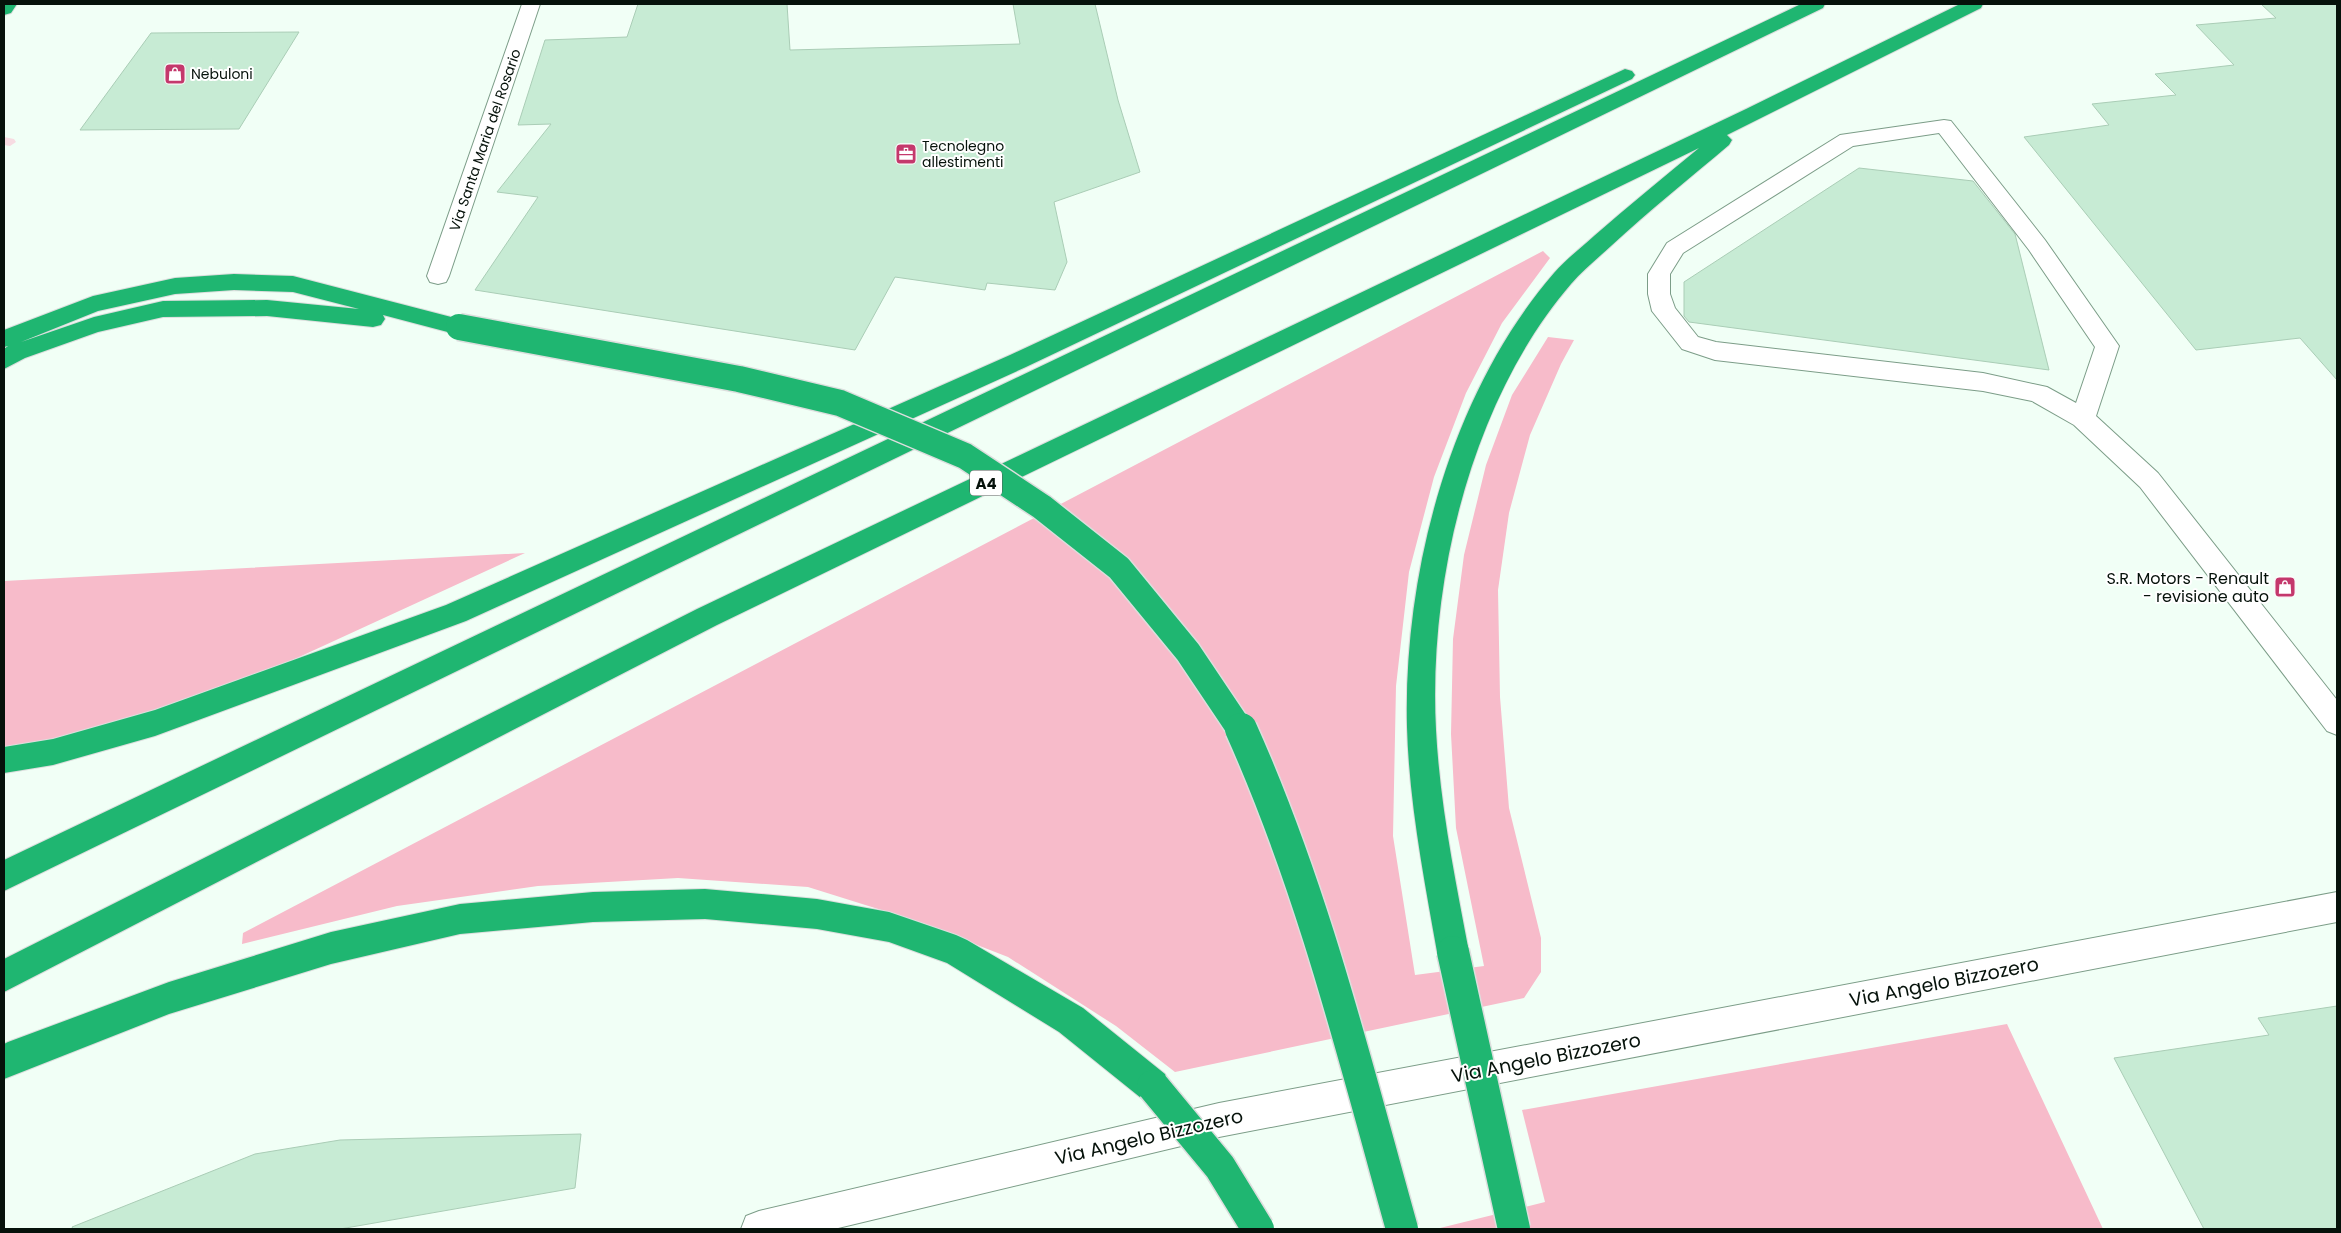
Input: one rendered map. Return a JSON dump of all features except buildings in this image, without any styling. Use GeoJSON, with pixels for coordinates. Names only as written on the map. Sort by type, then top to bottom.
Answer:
{"type":"FeatureCollection","features":[{"type":"Feature","properties":{"kind":"highway"},"geometry":{"type":"LineString","coordinates":[[4,9],[8,4]]}},
{"type":"Feature","properties":{"kind":"highway"},"geometry":{"type":"LineString","coordinates":[[4,760],[53,752],[155,723],[456,613],[1018,362],[1742,20],[1786,4]]}},
{"type":"Feature","properties":{"kind":"highway"},"geometry":{"type":"LineString","coordinates":[[4,876],[1816,4]]}},
{"type":"Feature","properties":{"kind":"highway","name":"A4"},"geometry":{"type":"LineString","coordinates":[[4,976],[707,617],[1753,114],[1974,4]]}},
{"type":"Feature","properties":{"kind":"highway"},"geometry":{"type":"LineString","coordinates":[[1514,1229],[1452,952],[1434,846],[1424,759],[1421,697],[1425,621],[1435,563],[1455,476],[1488,395],[1520,336],[1560,282],[1621,224],[1753,114]]}},
{"type":"Feature","properties":{"kind":"highway"},"geometry":{"type":"LineString","coordinates":[[4,339],[93,304],[175,286],[234,282],[292,284],[458,327],[739,379],[840,403],[965,456],[1042,507],[1119,568],[1188,652],[1241,730],[1290,849],[1336,995],[1402,1229]]}},
{"type":"Feature","properties":{"kind":"highway"},"geometry":{"type":"LineString","coordinates":[[4,360],[17,352],[94,325],[163,309],[267,308],[458,327]]}},
{"type":"Feature","properties":{"kind":"highway"},"geometry":{"type":"LineString","coordinates":[[4,1062],[20,1054],[188,992],[331,948],[460,918],[593,907],[705,904],[817,914],[880,925],[956,951],[1070,1020],[1153,1086],[1220,1167],[1258,1229]]}},
{"type":"Feature","properties":{"kind":"street","name":"Via Santa Maria del Rosario"},"geometry":{"type":"LineString","coordinates":[[438,276],[531,4]]}},
{"type":"Feature","properties":{"kind":"street"},"geometry":{"type":"LineString","coordinates":[[2083,418],[2107,346],[2037,245],[1944,126],[1847,140],[1675,248],[1659,274],[1659,294],[1664,311],[1690,343],[1715,351],[1983,382],[2038,393],[2083,418],[2149,480],[2337,722]]}},
{"type":"Feature","properties":{"kind":"street","name":"Via Angelo Bizzozero"},"geometry":{"type":"LineString","coordinates":[[759,1229],[1219,1120],[2337,907]]}},
{"type":"Feature","properties":{"kind":"shaded area"},"geometry":{"type":"Polygon","coordinates":[[[1543,251],[1550,258],[1502,323],[1466,393],[1434,477],[1409,572],[1396,686],[1393,836],[1415,975],[1484,966],[1456,828],[1451,734],[1453,639],[1464,555],[1486,465],[1512,395],[1548,337],[1574,340],[1561,364],[1530,435],[1509,513],[1498,590],[1500,697],[1509,808],[1541,938],[1541,972],[1524,998],[1175,1072],[1116,1026],[1008,957],[910,919],[808,887],[678,878],[538,886],[397,906],[242,944],[243,933],[1543,251]]]}},
{"type":"Feature","properties":{"kind":"shaded area"},"geometry":{"type":"Polygon","coordinates":[[[525,553],[138,731],[55,760],[4,764],[4,581],[525,553]]]}},
{"type":"Feature","properties":{"kind":"shaded area"},"geometry":{"type":"Polygon","coordinates":[[[2007,1024],[2103,1229],[1436,1229],[1545,1202],[1522,1110],[2007,1024]]]}},
{"type":"Feature","properties":{"kind":"waterway"},"geometry":{"type":"LineString","coordinates":[[4,141],[10,142]]}},
{"type":"Feature","properties":{"kind":"place","name":"Nebuloni"},"geometry":{"type":"Point","coordinates":[175,74]}},
{"type":"Feature","properties":{"kind":"place","name":"Tecnolegno allestimenti"},"geometry":{"type":"Point","coordinates":[906,154]}},
{"type":"Feature","properties":{"kind":"place","name":"S.R. Motors - Renault - revisione auto"},"geometry":{"type":"Point","coordinates":[2285,587]}}]}
